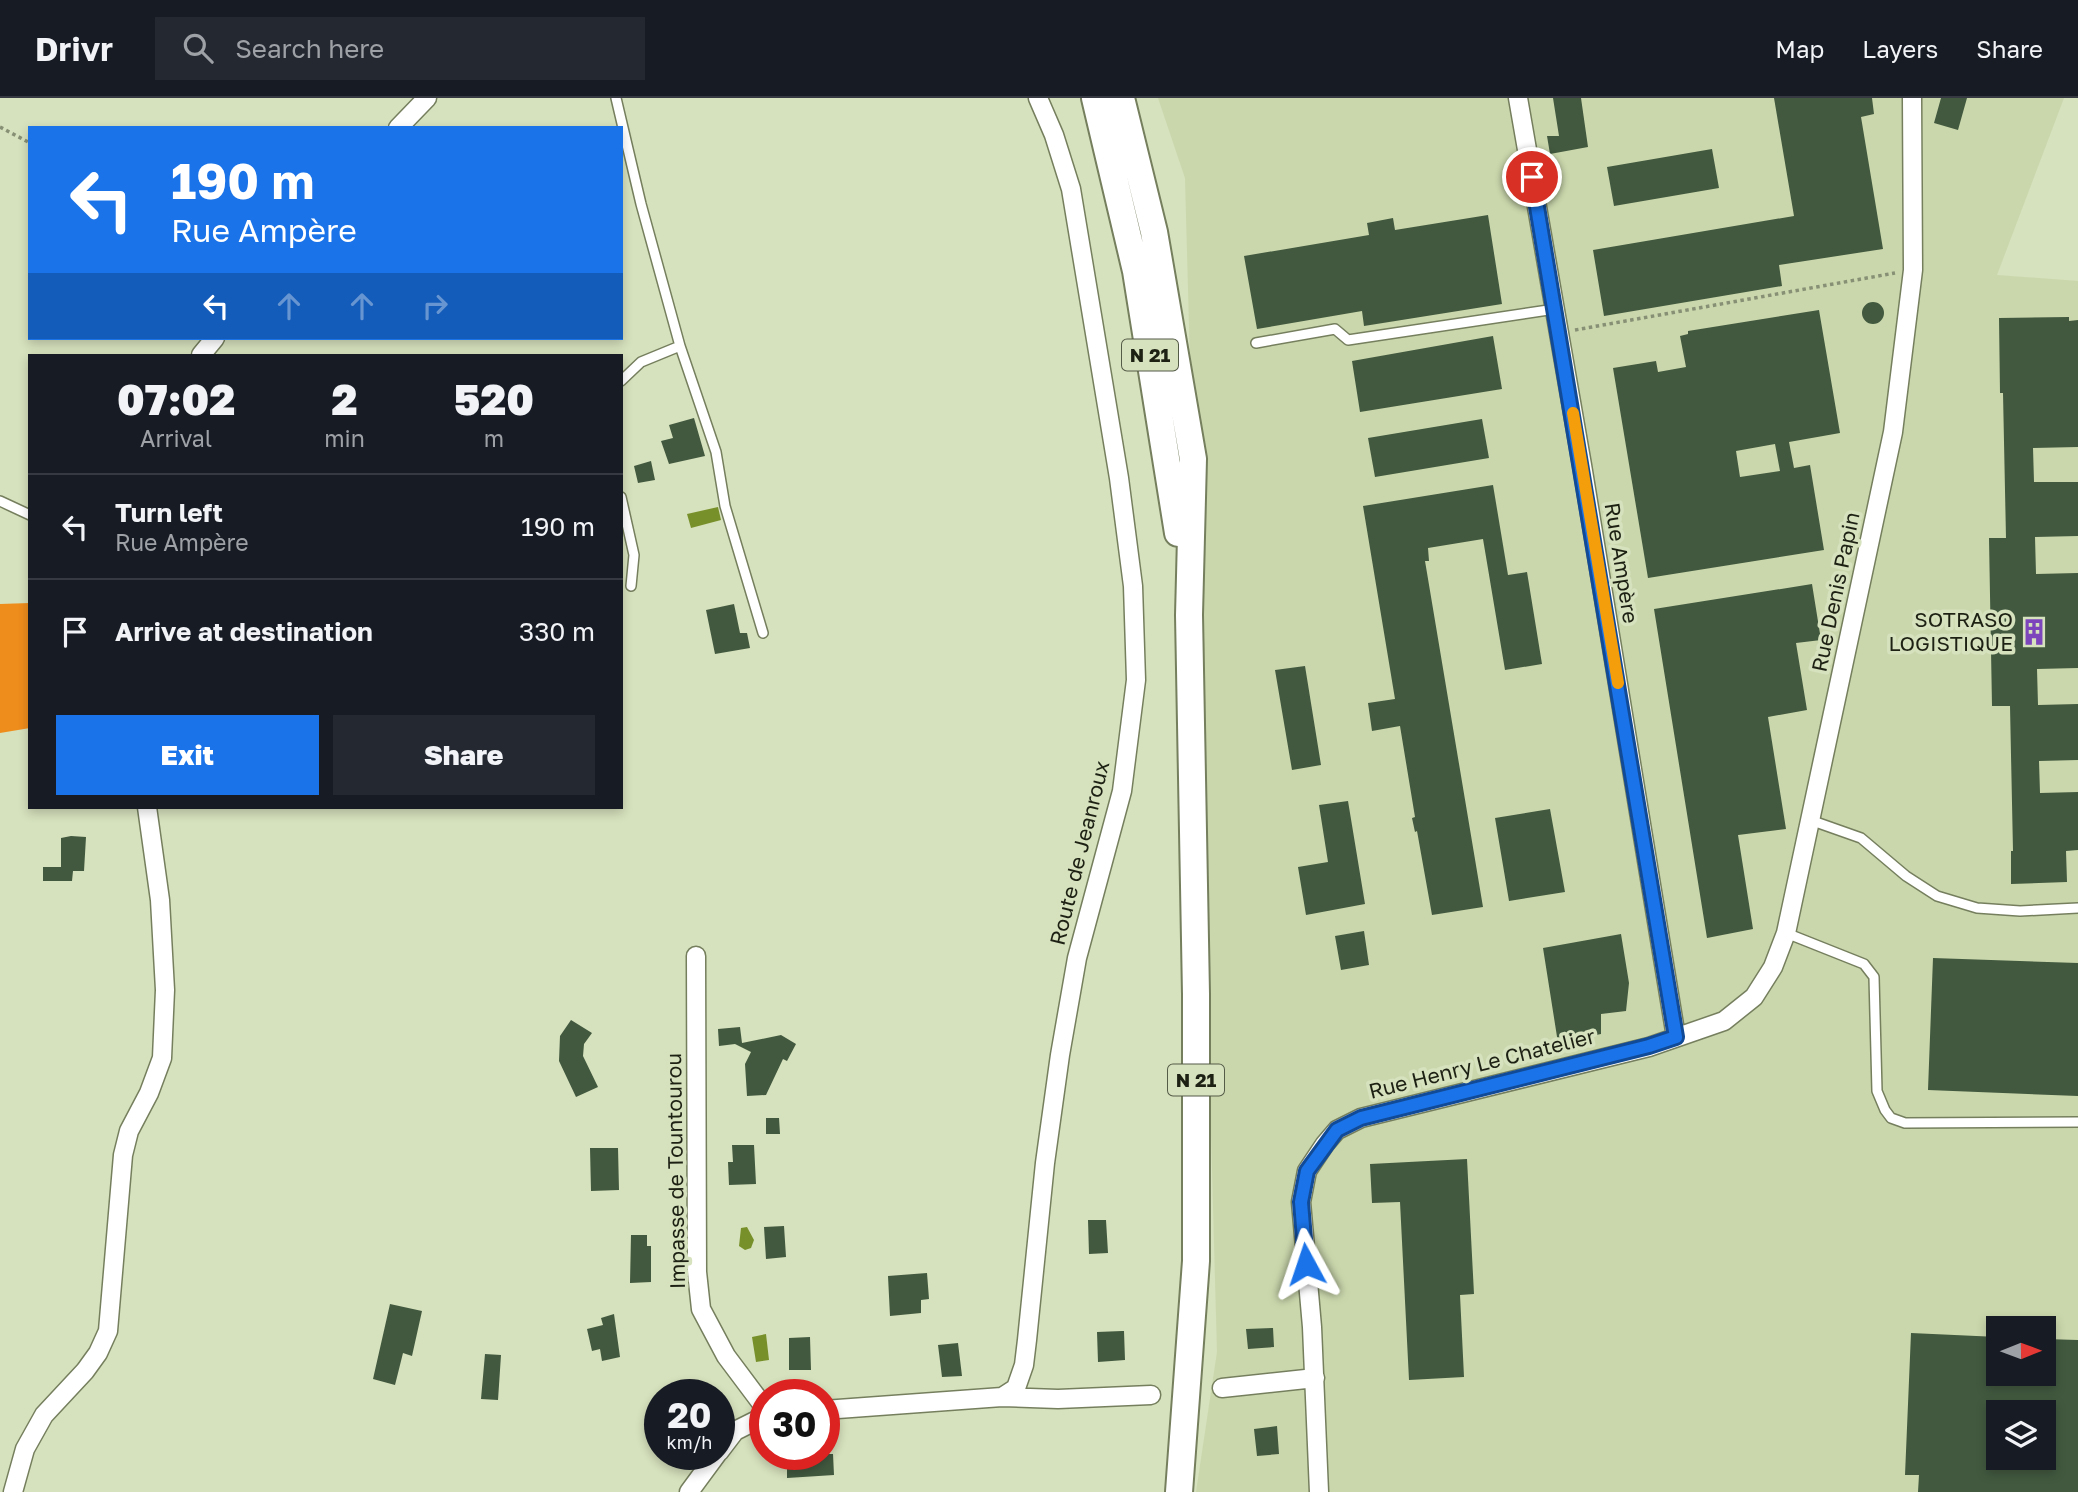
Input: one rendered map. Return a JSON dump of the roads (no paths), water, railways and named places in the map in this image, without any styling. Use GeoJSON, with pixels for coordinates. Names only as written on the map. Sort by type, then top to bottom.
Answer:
{"type":"FeatureCollection","features":[{"type":"Feature","properties":{"kind":"main road","name":"N 21"},"geometry":{"type":"LineString","coordinates":[[1095,98],[1136,271],[1167,453],[1189,615]]}},
{"type":"Feature","properties":{"kind":"main road","name":"N 21"},"geometry":{"type":"LineString","coordinates":[[1121,98],[1154,232],[1192,459],[1189,615],[1196,994],[1196,1261],[1178,1492]]}},
{"type":"Feature","properties":{"kind":"street"},"geometry":{"type":"LineString","coordinates":[[400,126],[427,98]]}},
{"type":"Feature","properties":{"kind":"street","name":"Route de Jeanroux"},"geometry":{"type":"LineString","coordinates":[[1002,1397],[1016,1388],[1024,1365],[1045,1163],[1060,1055],[1077,958],[1122,791],[1136,680],[1133,586],[1119,478],[1071,189],[1054,135],[1038,98]]}},
{"type":"Feature","properties":{"kind":"street"},"geometry":{"type":"LineString","coordinates":[[1131,98],[1138,130],[1134,148]]}},
{"type":"Feature","properties":{"kind":"street","name":"Rue Ampère"},"geometry":{"type":"LineString","coordinates":[[1518,98],[1676,1037]]}},
{"type":"Feature","properties":{"kind":"street","name":"Rue Denis Papin"},"geometry":{"type":"LineString","coordinates":[[1676,1037],[1724,1021],[1754,997],[1773,967],[1786,933],[1893,432],[1913,270],[1912,98]]}},
{"type":"Feature","properties":{"kind":"street"},"geometry":{"type":"LineString","coordinates":[[202,354],[213,340]]}},
{"type":"Feature","properties":{"kind":"street"},"geometry":{"type":"LineString","coordinates":[[13,1492],[25,1449],[44,1415],[85,1371],[98,1353],[108,1331],[123,1155],[129,1131],[149,1093],[162,1058],[165,990],[160,900],[147,809]]}},
{"type":"Feature","properties":{"kind":"street","name":"Impasse de Tountourou"},"geometry":{"type":"LineString","coordinates":[[696,956],[697,1272],[701,1309],[726,1356],[749,1387]]}},
{"type":"Feature","properties":{"kind":"street","name":"Rue Henry Le Chatelier"},"geometry":{"type":"LineString","coordinates":[[1319,1492],[1315,1378],[1301,1202],[1307,1171],[1337,1130],[1361,1118],[1676,1037]]}},
{"type":"Feature","properties":{"kind":"street"},"geometry":{"type":"LineString","coordinates":[[1222,1388],[1315,1378]]}},
{"type":"Feature","properties":{"kind":"street"},"geometry":{"type":"LineString","coordinates":[[840,1409],[1002,1397],[1058,1399],[1151,1395]]}},
{"type":"Feature","properties":{"kind":"street"},"geometry":{"type":"LineString","coordinates":[[689,1492],[705,1470]]}},
{"type":"Feature","properties":{"kind":"lane"},"geometry":{"type":"LineString","coordinates":[[615,98],[622,126]]}},
{"type":"Feature","properties":{"kind":"lane"},"geometry":{"type":"LineString","coordinates":[[623,131],[680,346],[716,452],[725,506],[763,633]]}},
{"type":"Feature","properties":{"kind":"lane"},"geometry":{"type":"LineString","coordinates":[[1256,343],[1335,329],[1349,340],[1555,309]]}},
{"type":"Feature","properties":{"kind":"lane"},"geometry":{"type":"LineString","coordinates":[[623,379],[641,362],[680,346]]}},
{"type":"Feature","properties":{"kind":"lane"},"geometry":{"type":"LineString","coordinates":[[0,501],[28,514]]}},
{"type":"Feature","properties":{"kind":"lane"},"geometry":{"type":"LineString","coordinates":[[623,506],[634,555],[631,586]]}},
{"type":"Feature","properties":{"kind":"lane"},"geometry":{"type":"LineString","coordinates":[[1810,821],[1861,838],[1906,876],[1937,896],[1977,908],[2020,911],[2078,908]]}},
{"type":"Feature","properties":{"kind":"lane"},"geometry":{"type":"LineString","coordinates":[[1786,933],[1864,964],[1874,977],[1877,1091],[1891,1118],[1905,1123],[2078,1122]]}},
{"type":"Feature","properties":{"kind":"place","name":"SOTRASO LOGISTIQUE"},"geometry":{"type":"Point","coordinates":[2034,632]}}]}
